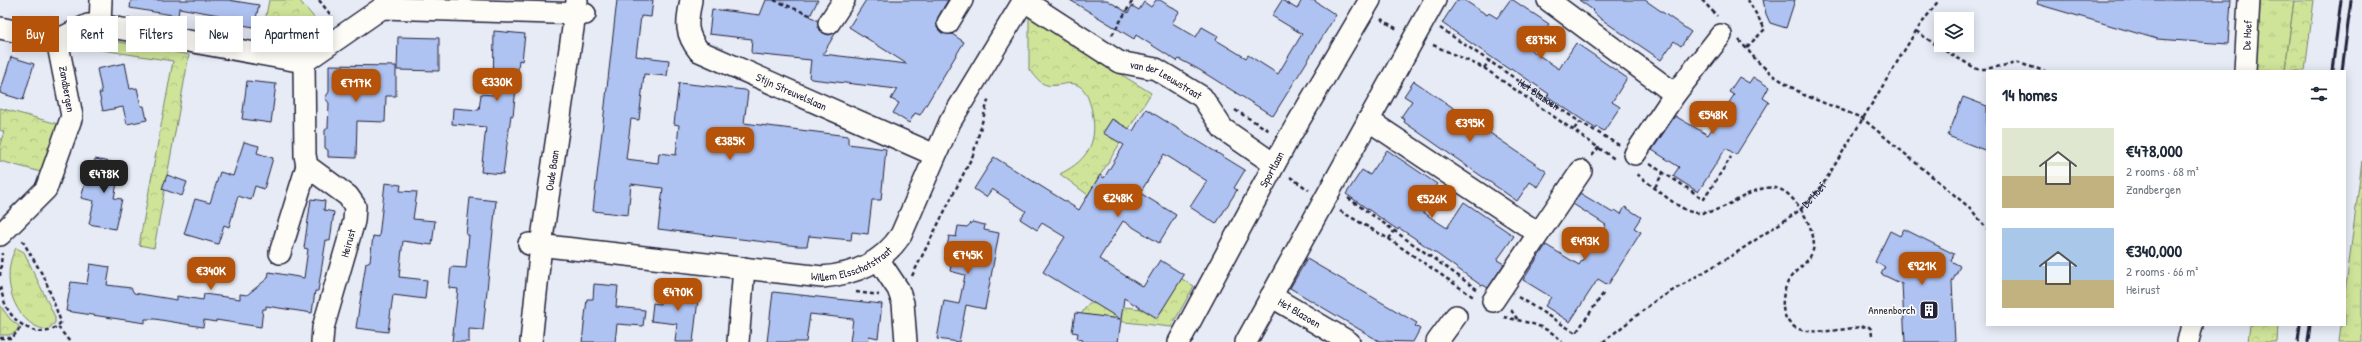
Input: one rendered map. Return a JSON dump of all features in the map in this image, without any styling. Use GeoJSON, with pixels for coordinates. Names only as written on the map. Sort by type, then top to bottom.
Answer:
{"type":"FeatureCollection","features":[{"type":"Feature","properties":{"kind":"street"},"geometry":{"type":"LineString","coordinates":[[100,16],[101,0]]}},
{"type":"Feature","properties":{"kind":"street","name":"Stijn Streuvelslaan"},"geometry":{"type":"LineString","coordinates":[[690,0],[687,25],[690,40],[699,51],[935,155]]}},
{"type":"Feature","properties":{"kind":"street"},"geometry":{"type":"LineString","coordinates":[[829,22],[844,0]]}},
{"type":"Feature","properties":{"kind":"street"},"geometry":{"type":"LineString","coordinates":[[948,23],[962,0]]}},
{"type":"Feature","properties":{"kind":"street","name":"Het Blazoen"},"geometry":{"type":"LineString","coordinates":[[1246,342],[1435,0]]}},
{"type":"Feature","properties":{"kind":"street"},"geometry":{"type":"LineString","coordinates":[[1548,0],[1675,94]]}},
{"type":"Feature","properties":{"kind":"street","name":"De Hoef"},"geometry":{"type":"LineString","coordinates":[[2245,70],[2249,0]]}},
{"type":"Feature","properties":{"kind":"street","name":"Willem Elsschotstraat"},"geometry":{"type":"LineString","coordinates":[[535,244],[822,276],[843,275],[862,269],[891,249],[901,234],[950,122],[1019,2]]}},
{"type":"Feature","properties":{"kind":"street","name":"van der Leeuwstraat"},"geometry":{"type":"LineString","coordinates":[[1019,2],[1118,62],[1156,69],[1202,97],[1223,129],[1274,164]]}},
{"type":"Feature","properties":{"kind":"street","name":"Sportlaan"},"geometry":{"type":"LineString","coordinates":[[1178,342],[1363,3]]}},
{"type":"Feature","properties":{"kind":"street"},"geometry":{"type":"LineString","coordinates":[[118,28],[304,62],[382,4],[579,9]]}},
{"type":"Feature","properties":{"kind":"street","name":"Oude Baan"},"geometry":{"type":"LineString","coordinates":[[531,342],[535,244],[579,9]]}},
{"type":"Feature","properties":{"kind":"street"},"geometry":{"type":"LineString","coordinates":[[0,28],[12,31]]}},
{"type":"Feature","properties":{"kind":"street"},"geometry":{"type":"LineString","coordinates":[[1629,162],[1675,94],[1727,32]]}},
{"type":"Feature","properties":{"kind":"street","name":"Zandbergen"},"geometry":{"type":"LineString","coordinates":[[5,231],[46,189],[72,116],[59,50]]}},
{"type":"Feature","properties":{"kind":"street"},"geometry":{"type":"LineString","coordinates":[[280,253],[307,166],[305,155],[304,62]]}},
{"type":"Feature","properties":{"kind":"street"},"geometry":{"type":"LineString","coordinates":[[1368,120],[1538,233]]}},
{"type":"Feature","properties":{"kind":"street","name":"Heirust"},"geometry":{"type":"LineString","coordinates":[[307,166],[348,196],[355,206],[354,221],[320,342]]}},
{"type":"Feature","properties":{"kind":"street"},"geometry":{"type":"LineString","coordinates":[[1494,301],[1538,233],[1581,171]]}},
{"type":"Feature","properties":{"kind":"street"},"geometry":{"type":"LineString","coordinates":[[878,259],[898,289],[903,303],[906,342]]}},
{"type":"Feature","properties":{"kind":"street"},"geometry":{"type":"LineString","coordinates":[[738,342],[744,268]]}},
{"type":"Feature","properties":{"kind":"street","name":"Het Blazoen"},"geometry":{"type":"LineString","coordinates":[[1271,296],[1349,342]]}},
{"type":"Feature","properties":{"kind":"street"},"geometry":{"type":"LineString","coordinates":[[1437,342],[1456,316]]}},
{"type":"Feature","properties":{"kind":"street"},"geometry":{"type":"LineString","coordinates":[[2188,342],[2192,326]]}},
{"type":"Feature","properties":{"kind":"path"},"geometry":{"type":"LineString","coordinates":[[319,0],[343,33]]}},
{"type":"Feature","properties":{"kind":"path"},"geometry":{"type":"LineString","coordinates":[[774,0],[829,22]]}},
{"type":"Feature","properties":{"kind":"path"},"geometry":{"type":"LineString","coordinates":[[1102,51],[1133,0]]}},
{"type":"Feature","properties":{"kind":"path"},"geometry":{"type":"LineString","coordinates":[[1702,0],[1727,32],[1747,47],[1758,62],[1774,76],[1804,95],[1862,118],[1970,208],[1986,228]]}},
{"type":"Feature","properties":{"kind":"path"},"geometry":{"type":"LineString","coordinates":[[1747,47],[1765,29],[1748,0]]}},
{"type":"Feature","properties":{"kind":"path","name":"De Hoef"},"geometry":{"type":"LineString","coordinates":[[1603,342],[1655,301],[1736,253],[1800,210],[1822,186],[1916,31],[1939,0]]}},
{"type":"Feature","properties":{"kind":"path","name":"Het Blazoen"},"geometry":{"type":"LineString","coordinates":[[1425,18],[1490,60],[1580,122],[1629,162],[1663,173],[1704,199],[1731,156]]}},
{"type":"Feature","properties":{"kind":"path"},"geometry":{"type":"LineString","coordinates":[[1394,27],[1484,68],[1574,129],[1629,162],[1655,187],[1686,210],[1699,213],[1713,212],[1728,206],[1746,195],[1768,187],[1785,192],[1809,223],[1814,236],[1813,250],[1805,264],[1790,278],[1781,295],[1782,313],[1793,325],[1806,331],[1868,326],[1871,329],[1872,336]]}},
{"type":"Feature","properties":{"kind":"path"},"geometry":{"type":"LineString","coordinates":[[1916,31],[1942,49],[1977,69],[2018,63],[2042,70]]}},
{"type":"Feature","properties":{"kind":"path"},"geometry":{"type":"LineString","coordinates":[[1484,68],[1490,60]]}},
{"type":"Feature","properties":{"kind":"path"},"geometry":{"type":"LineString","coordinates":[[1232,108],[1287,141]]}},
{"type":"Feature","properties":{"kind":"path"},"geometry":{"type":"LineString","coordinates":[[1574,129],[1580,122]]}},
{"type":"Feature","properties":{"kind":"path"},"geometry":{"type":"LineString","coordinates":[[1274,164],[1394,231],[1494,301],[1576,333],[1605,292]]}},
{"type":"Feature","properties":{"kind":"path"},"geometry":{"type":"LineString","coordinates":[[1655,187],[1663,173]]}},
{"type":"Feature","properties":{"kind":"path"},"geometry":{"type":"LineString","coordinates":[[1328,194],[1389,239],[1557,336],[1562,342]]}},
{"type":"Feature","properties":{"kind":"path"},"geometry":{"type":"LineString","coordinates":[[0,288],[8,309],[22,326],[40,335],[49,334],[58,327],[61,322],[45,278],[24,243],[5,231]]}},
{"type":"Feature","properties":{"kind":"path"},"geometry":{"type":"LineString","coordinates":[[1389,239],[1394,231]]}},
{"type":"Feature","properties":{"kind":"path"},"geometry":{"type":"LineString","coordinates":[[0,338],[12,338],[22,326]]}},
{"type":"Feature","properties":{"kind":"path"},"geometry":{"type":"LineString","coordinates":[[58,327],[70,342]]}},
{"type":"Feature","properties":{"kind":"green space"},"geometry":{"type":"Polygon","coordinates":[[[269,0],[299,0],[313,16],[266,16],[269,0]]]}},
{"type":"Feature","properties":{"kind":"green space"},"geometry":{"type":"Polygon","coordinates":[[[2260,0],[2294,0],[2285,70],[2255,70],[2260,0]]]}},
{"type":"Feature","properties":{"kind":"green space"},"geometry":{"type":"Polygon","coordinates":[[[2294,0],[2314,0],[2305,70],[2285,70],[2294,0]]]}},
{"type":"Feature","properties":{"kind":"green space"},"geometry":{"type":"Polygon","coordinates":[[[1029,17],[1151,93],[1088,195],[1060,174],[1079,162],[1090,147],[1094,129],[1091,107],[1087,95],[1078,85],[1069,83],[1051,86],[1044,84],[1039,81],[1029,70],[1029,17]]]}},
{"type":"Feature","properties":{"kind":"green space"},"geometry":{"type":"Polygon","coordinates":[[[118,42],[126,43],[126,52],[173,52],[189,55],[154,248],[139,245],[173,61],[115,52],[118,52],[118,42]]]}},
{"type":"Feature","properties":{"kind":"green space"},"geometry":{"type":"Polygon","coordinates":[[[0,108],[58,124],[41,172],[0,161],[0,144],[4,132],[0,130],[0,108]]]}},
{"type":"Feature","properties":{"kind":"green space"},"geometry":{"type":"Polygon","coordinates":[[[2362,161],[2362,342],[2339,342],[2341,326],[2346,326],[2346,286],[2362,161]]]}},
{"type":"Feature","properties":{"kind":"green space"},"geometry":{"type":"Polygon","coordinates":[[[16,248],[24,252],[55,317],[55,323],[47,330],[35,326],[25,318],[18,309],[12,297],[9,271],[11,259],[16,248]]]}},
{"type":"Feature","properties":{"kind":"green space"},"geometry":{"type":"Polygon","coordinates":[[[1180,278],[1194,286],[1171,327],[1079,317],[1089,303],[1159,311],[1180,278]]]}},
{"type":"Feature","properties":{"kind":"green space"},"geometry":{"type":"Polygon","coordinates":[[[0,305],[10,319],[19,326],[16,332],[9,335],[0,335],[0,305]]]}},
{"type":"Feature","properties":{"kind":"green space"},"geometry":{"type":"Polygon","coordinates":[[[2250,326],[2278,326],[2277,342],[2248,342],[2250,326]]]}},
{"type":"Feature","properties":{"kind":"building"},"geometry":{"type":"Polygon","coordinates":[[[131,0],[228,0],[259,5],[256,16],[251,16],[251,26],[243,25],[243,16],[219,16],[179,8],[178,16],[130,8],[131,0]]]}},
{"type":"Feature","properties":{"kind":"building"},"geometry":{"type":"Polygon","coordinates":[[[617,0],[653,0],[651,17],[641,16],[636,56],[669,60],[667,76],[644,74],[639,120],[631,119],[626,159],[658,163],[659,153],[676,155],[679,125],[674,124],[679,83],[745,90],[748,92],[744,123],[848,136],[848,144],[886,149],[881,200],[872,200],[868,234],[852,232],[851,240],[809,236],[807,246],[798,246],[658,229],[663,188],[631,184],[628,215],[593,211],[617,0]]]}},
{"type":"Feature","properties":{"kind":"building"},"geometry":{"type":"Polygon","coordinates":[[[766,0],[818,0],[810,16],[818,21],[818,28],[823,33],[829,35],[836,32],[823,54],[907,64],[849,27],[866,0],[948,0],[938,17],[937,28],[942,33],[952,34],[964,42],[920,115],[915,113],[909,123],[893,113],[899,103],[891,99],[897,89],[811,79],[809,77],[811,60],[753,54],[751,52],[752,39],[709,34],[712,9],[760,15],[766,0]]]}},
{"type":"Feature","properties":{"kind":"building"},"geometry":{"type":"Polygon","coordinates":[[[1070,0],[1107,0],[1128,13],[1132,6],[1139,10],[1144,2],[1151,7],[1156,0],[1160,0],[1179,12],[1172,23],[1196,37],[1202,27],[1218,36],[1216,40],[1246,58],[1248,55],[1278,74],[1302,34],[1272,16],[1282,0],[1297,9],[1302,0],[1313,0],[1336,15],[1273,116],[1198,69],[1179,59],[1177,61],[1136,35],[1134,39],[1070,0]]]}},
{"type":"Feature","properties":{"kind":"building"},"geometry":{"type":"Polygon","coordinates":[[[1457,0],[1464,0],[1487,15],[1489,13],[1497,18],[1510,0],[1513,0],[1549,24],[1531,50],[1559,69],[1576,43],[1627,78],[1612,102],[1620,107],[1604,131],[1597,127],[1596,129],[1547,96],[1549,94],[1511,68],[1510,70],[1442,23],[1457,0]]]}},
{"type":"Feature","properties":{"kind":"building"},"geometry":{"type":"Polygon","coordinates":[[[1579,0],[1645,0],[1691,32],[1681,46],[1674,41],[1661,60],[1601,19],[1592,11],[1593,10],[1579,0]]]}},
{"type":"Feature","properties":{"kind":"building"},"geometry":{"type":"Polygon","coordinates":[[[1763,0],[1795,0],[1786,28],[1770,23],[1766,14],[1763,0]]]}},
{"type":"Feature","properties":{"kind":"building"},"geometry":{"type":"Polygon","coordinates":[[[2038,0],[2231,0],[2228,44],[2157,39],[2037,4],[2038,0]]]}},
{"type":"Feature","properties":{"kind":"building"},"geometry":{"type":"Polygon","coordinates":[[[494,31],[525,34],[522,61],[519,60],[513,116],[511,115],[503,174],[481,172],[486,127],[452,124],[453,108],[479,110],[481,94],[493,95],[494,31]]]}},
{"type":"Feature","properties":{"kind":"building"},"geometry":{"type":"Polygon","coordinates":[[[398,37],[439,38],[439,71],[397,70],[398,37]]]}},
{"type":"Feature","properties":{"kind":"building"},"geometry":{"type":"Polygon","coordinates":[[[11,57],[34,64],[23,100],[0,93],[11,57]]]}},
{"type":"Feature","properties":{"kind":"building"},"geometry":{"type":"Polygon","coordinates":[[[125,63],[130,89],[137,88],[141,106],[144,106],[147,120],[127,124],[123,107],[103,111],[99,93],[102,93],[97,69],[125,63]]]}},
{"type":"Feature","properties":{"kind":"building"},"geometry":{"type":"Polygon","coordinates":[[[329,65],[396,66],[396,96],[386,96],[385,122],[357,121],[356,158],[328,157],[328,150],[325,148],[325,130],[328,128],[329,103],[325,98],[329,92],[329,65]]]}},
{"type":"Feature","properties":{"kind":"building"},"geometry":{"type":"Polygon","coordinates":[[[1739,77],[1749,83],[1753,77],[1769,87],[1763,98],[1769,102],[1736,155],[1726,148],[1698,192],[1673,176],[1679,167],[1652,150],[1675,116],[1708,135],[1734,95],[1729,92],[1739,77]]]}},
{"type":"Feature","properties":{"kind":"building"},"geometry":{"type":"Polygon","coordinates":[[[247,81],[276,84],[271,123],[242,119],[247,81]]]}},
{"type":"Feature","properties":{"kind":"building"},"geometry":{"type":"Polygon","coordinates":[[[1414,81],[1547,172],[1538,187],[1530,182],[1517,201],[1404,122],[1405,120],[1401,117],[1412,101],[1404,96],[1414,81]]]}},
{"type":"Feature","properties":{"kind":"building"},"geometry":{"type":"Polygon","coordinates":[[[1963,97],[1986,106],[1986,151],[1948,136],[1963,97]]]}},
{"type":"Feature","properties":{"kind":"building"},"geometry":{"type":"Polygon","coordinates":[[[1146,109],[1245,170],[1234,188],[1237,190],[1216,224],[1190,207],[1207,181],[1164,154],[1140,193],[1176,215],[1159,243],[1123,221],[1099,259],[1143,287],[1160,260],[1184,275],[1157,318],[1124,298],[1118,342],[1082,342],[1083,340],[1077,339],[1078,333],[1072,332],[1075,313],[1120,319],[1043,272],[1065,237],[1042,223],[1037,230],[1020,219],[1026,211],[992,189],[986,197],[974,189],[994,157],[1079,210],[1100,175],[1104,178],[1124,145],[1103,133],[1112,119],[1133,131],[1146,109]]]}},
{"type":"Feature","properties":{"kind":"building"},"geometry":{"type":"Polygon","coordinates":[[[244,142],[259,146],[257,153],[273,158],[264,189],[255,186],[251,200],[238,196],[229,227],[224,225],[218,244],[184,234],[195,199],[210,203],[220,172],[233,176],[244,142]]]}},
{"type":"Feature","properties":{"kind":"building"},"geometry":{"type":"Polygon","coordinates":[[[1387,150],[1437,184],[1419,209],[1433,219],[1447,228],[1464,202],[1514,236],[1497,260],[1504,264],[1488,288],[1483,285],[1482,286],[1413,237],[1399,228],[1398,230],[1346,194],[1362,170],[1370,175],[1387,150]]]}},
{"type":"Feature","properties":{"kind":"building"},"geometry":{"type":"Polygon","coordinates":[[[95,159],[121,164],[114,198],[122,199],[115,229],[89,224],[94,201],[81,198],[85,184],[90,185],[95,159]]]}},
{"type":"Feature","properties":{"kind":"building"},"geometry":{"type":"Polygon","coordinates":[[[167,175],[187,182],[182,196],[162,189],[167,175]]]}},
{"type":"Feature","properties":{"kind":"building"},"geometry":{"type":"Polygon","coordinates":[[[385,183],[401,185],[400,191],[417,192],[413,219],[435,221],[432,245],[403,241],[399,277],[427,280],[425,299],[393,295],[388,332],[356,328],[366,263],[370,261],[373,236],[379,237],[385,183]]]}},
{"type":"Feature","properties":{"kind":"building"},"geometry":{"type":"Polygon","coordinates":[[[1580,193],[1613,213],[1615,210],[1621,214],[1625,207],[1641,217],[1634,228],[1641,232],[1608,285],[1598,279],[1570,322],[1545,306],[1551,297],[1523,280],[1546,245],[1579,265],[1606,225],[1573,204],[1580,193]]]}},
{"type":"Feature","properties":{"kind":"building"},"geometry":{"type":"Polygon","coordinates":[[[470,198],[496,201],[483,330],[469,329],[469,342],[452,342],[458,289],[449,288],[451,267],[466,268],[469,235],[466,235],[470,198]]]}},
{"type":"Feature","properties":{"kind":"building"},"geometry":{"type":"Polygon","coordinates":[[[311,199],[325,201],[324,210],[334,212],[330,241],[326,240],[318,291],[315,291],[312,313],[266,306],[266,309],[263,309],[261,327],[216,320],[216,322],[204,320],[203,327],[155,319],[145,319],[145,323],[66,311],[71,282],[87,284],[90,264],[110,267],[107,285],[131,288],[134,293],[177,300],[177,296],[203,300],[204,294],[240,299],[240,294],[247,295],[268,278],[269,272],[304,278],[308,249],[304,248],[311,199]]]}},
{"type":"Feature","properties":{"kind":"building"},"geometry":{"type":"Polygon","coordinates":[[[972,222],[985,225],[984,230],[999,233],[985,309],[966,305],[959,342],[937,339],[944,301],[959,304],[965,275],[950,271],[952,260],[945,259],[949,236],[956,237],[958,226],[967,227],[972,222]]]}},
{"type":"Feature","properties":{"kind":"building","name":"Annenborch"},"geometry":{"type":"Polygon","coordinates":[[[1904,229],[1954,254],[1951,261],[1960,266],[1952,282],[1955,342],[1905,342],[1902,284],[1881,274],[1885,267],[1875,262],[1890,231],[1900,236],[1904,229]]]}},
{"type":"Feature","properties":{"kind":"building"},"geometry":{"type":"Polygon","coordinates":[[[1307,259],[1417,323],[1415,326],[1420,329],[1413,342],[1379,341],[1290,288],[1307,259]]]}},
{"type":"Feature","properties":{"kind":"building"},"geometry":{"type":"Polygon","coordinates":[[[594,284],[618,286],[616,307],[645,310],[643,326],[617,324],[615,342],[582,342],[587,299],[593,299],[594,284]]]}},
{"type":"Feature","properties":{"kind":"building"},"geometry":{"type":"Polygon","coordinates":[[[663,287],[699,291],[693,342],[675,342],[677,324],[651,321],[653,303],[660,304],[663,287]]]}},
{"type":"Feature","properties":{"kind":"building"},"geometry":{"type":"Polygon","coordinates":[[[773,292],[882,304],[878,338],[869,336],[868,342],[850,342],[853,319],[810,314],[806,342],[767,342],[773,292]]]}},
{"type":"Feature","properties":{"kind":"railway"},"geometry":{"type":"LineString","coordinates":[[2332,70],[2341,0]]}},
{"type":"Feature","properties":{"kind":"railway"},"geometry":{"type":"LineString","coordinates":[[2342,70],[2351,0]]}},
{"type":"Feature","properties":{"kind":"railway"},"geometry":{"type":"LineString","coordinates":[[2298,342],[2300,326]]}},
{"type":"Feature","properties":{"kind":"railway"},"geometry":{"type":"LineString","coordinates":[[2308,342],[2310,326]]}},
{"type":"Feature","properties":{"kind":"place","name":"Annenborch"},"geometry":{"type":"Point","coordinates":[1929,310]}}]}
